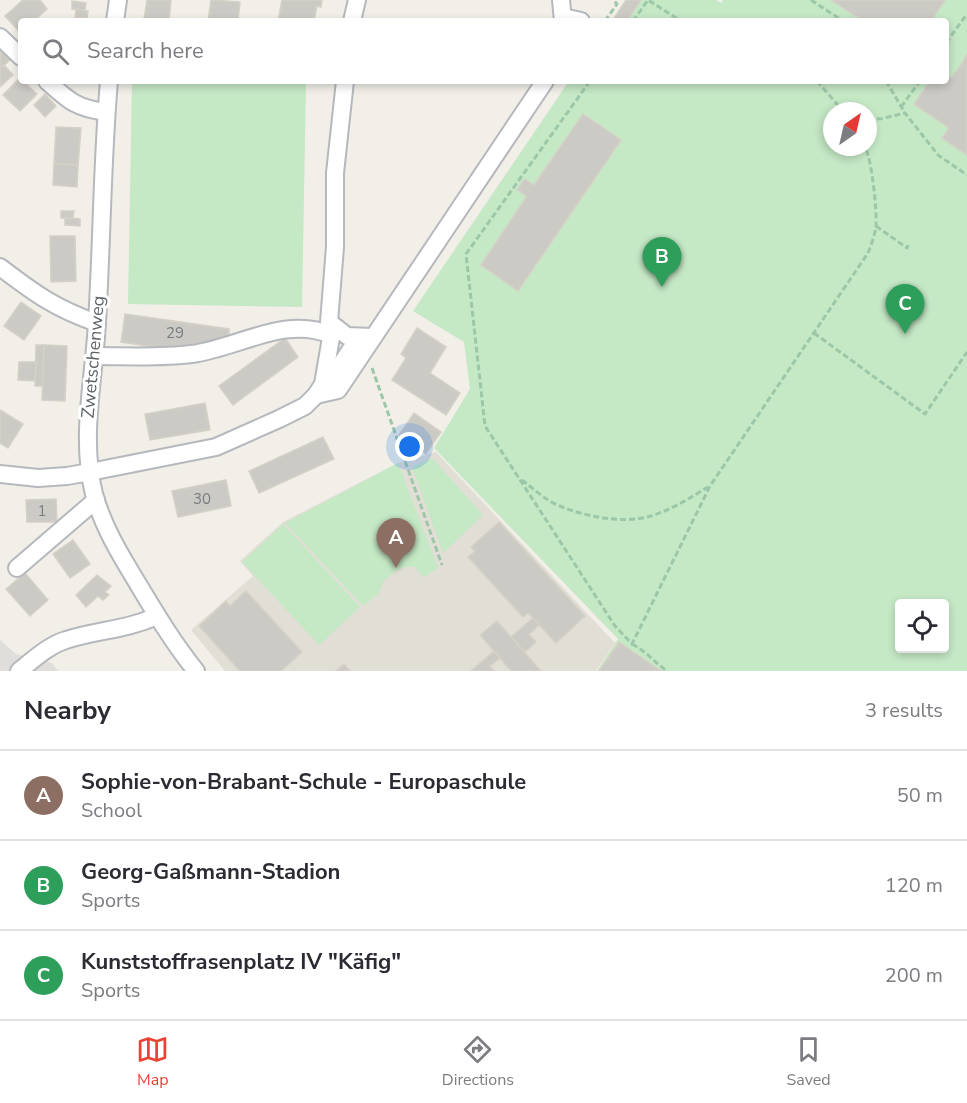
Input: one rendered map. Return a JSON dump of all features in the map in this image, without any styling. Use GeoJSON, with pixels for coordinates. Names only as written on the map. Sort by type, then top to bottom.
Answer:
{"type":"FeatureCollection","features":[{"type":"Feature","properties":{"kind":"street"},"geometry":{"type":"LineString","coordinates":[[115,18],[118,0]]}},
{"type":"Feature","properties":{"kind":"street"},"geometry":{"type":"LineString","coordinates":[[353,18],[357,0]]}},
{"type":"Feature","properties":{"kind":"street"},"geometry":{"type":"LineString","coordinates":[[561,0],[563,18]]}},
{"type":"Feature","properties":{"kind":"street"},"geometry":{"type":"LineString","coordinates":[[0,37],[18,54]]}},
{"type":"Feature","properties":{"kind":"street"},"geometry":{"type":"LineString","coordinates":[[50,84],[69,100],[85,109],[106,112]]}},
{"type":"Feature","properties":{"kind":"street","name":"Zwetschenweg"},"geometry":{"type":"LineString","coordinates":[[109,84],[98,322],[88,420],[90,472],[96,500],[117,550],[157,616],[196,671]]}},
{"type":"Feature","properties":{"kind":"street"},"geometry":{"type":"LineString","coordinates":[[319,390],[332,330],[329,322],[335,247],[335,173],[345,84]]}},
{"type":"Feature","properties":{"kind":"street"},"geometry":{"type":"LineString","coordinates":[[0,474],[38,478],[67,476],[216,447],[305,406],[366,337],[543,84]]}},
{"type":"Feature","properties":{"kind":"street"},"geometry":{"type":"LineString","coordinates":[[0,267],[36,295],[56,307],[98,322]]}},
{"type":"Feature","properties":{"kind":"street"},"geometry":{"type":"LineString","coordinates":[[94,356],[194,354],[287,329],[332,330],[347,336],[366,337]]}},
{"type":"Feature","properties":{"kind":"street"},"geometry":{"type":"LineString","coordinates":[[16,568],[96,500]]}},
{"type":"Feature","properties":{"kind":"street"},"geometry":{"type":"LineString","coordinates":[[19,671],[37,656],[64,640],[131,627],[157,616]]}},
{"type":"Feature","properties":{"kind":"path"},"geometry":{"type":"LineString","coordinates":[[607,18],[618,2],[613,0]]}},
{"type":"Feature","properties":{"kind":"path"},"geometry":{"type":"LineString","coordinates":[[635,18],[648,0],[676,18]]}},
{"type":"Feature","properties":{"kind":"path"},"geometry":{"type":"LineString","coordinates":[[811,0],[838,18]]}},
{"type":"Feature","properties":{"kind":"path"},"geometry":{"type":"LineString","coordinates":[[949,40],[967,14]]}},
{"type":"Feature","properties":{"kind":"path"},"geometry":{"type":"LineString","coordinates":[[588,84],[466,254],[485,426],[615,626],[632,644],[645,651],[656,664],[667,671]]}},
{"type":"Feature","properties":{"kind":"path"},"geometry":{"type":"LineString","coordinates":[[820,84],[835,102]]}},
{"type":"Feature","properties":{"kind":"path"},"geometry":{"type":"LineString","coordinates":[[888,84],[905,113],[938,155],[967,175]]}},
{"type":"Feature","properties":{"kind":"path"},"geometry":{"type":"LineString","coordinates":[[901,107],[918,84]]}},
{"type":"Feature","properties":{"kind":"path"},"geometry":{"type":"LineString","coordinates":[[877,118],[905,113]]}},
{"type":"Feature","properties":{"kind":"path"},"geometry":{"type":"LineString","coordinates":[[632,644],[710,486],[868,254],[876,226],[868,156]]}},
{"type":"Feature","properties":{"kind":"path"},"geometry":{"type":"LineString","coordinates":[[876,226],[906,248],[908,245]]}},
{"type":"Feature","properties":{"kind":"path"},"geometry":{"type":"LineString","coordinates":[[814,333],[925,414],[967,352]]}},
{"type":"Feature","properties":{"kind":"path"},"geometry":{"type":"LineString","coordinates":[[370,360],[442,565]]}},
{"type":"Feature","properties":{"kind":"path"},"geometry":{"type":"LineString","coordinates":[[518,478],[559,506],[589,515],[621,519],[649,516],[680,504],[710,486]]}},
{"type":"Feature","properties":{"kind":"shaded area"},"geometry":{"type":"Polygon","coordinates":[[[436,452],[615,643],[596,671],[225,671],[191,630],[253,576],[240,561],[283,522],[398,463],[436,452]]]}},
{"type":"Feature","properties":{"kind":"shaded area"},"geometry":{"type":"Polygon","coordinates":[[[0,640],[16,654],[52,663],[58,671],[0,671],[0,640]]]}},
{"type":"Feature","properties":{"kind":"green space"},"geometry":{"type":"Polygon","coordinates":[[[626,0],[716,0],[721,3],[723,0],[967,0],[967,671],[597,671],[618,639],[434,448],[470,389],[464,342],[413,311],[567,84],[949,84],[949,18],[613,18],[626,0]]]}},
{"type":"Feature","properties":{"kind":"green space"},"geometry":{"type":"Polygon","coordinates":[[[132,84],[306,84],[302,307],[128,304],[132,84]]]}},
{"type":"Feature","properties":{"kind":"green space"},"geometry":{"type":"Polygon","coordinates":[[[432,458],[483,515],[443,553],[412,467],[432,458]]]}},
{"type":"Feature","properties":{"kind":"green space"},"geometry":{"type":"Polygon","coordinates":[[[398,463],[438,568],[423,577],[415,567],[405,567],[394,572],[383,582],[378,594],[363,606],[285,523],[398,463]]]}},
{"type":"Feature","properties":{"kind":"green space"},"geometry":{"type":"Polygon","coordinates":[[[283,524],[360,607],[319,645],[242,562],[283,524]]]}},
{"type":"Feature","properties":{"kind":"building"},"geometry":{"type":"Polygon","coordinates":[[[23,0],[40,0],[47,9],[37,18],[18,18],[18,30],[5,16],[23,0]]]}},
{"type":"Feature","properties":{"kind":"building"},"geometry":{"type":"Polygon","coordinates":[[[147,0],[171,0],[169,18],[144,18],[147,0]]]}},
{"type":"Feature","properties":{"kind":"building"},"geometry":{"type":"Polygon","coordinates":[[[211,0],[240,2],[238,18],[208,18],[211,0]]]}},
{"type":"Feature","properties":{"kind":"building"},"geometry":{"type":"Polygon","coordinates":[[[282,0],[322,0],[321,7],[317,6],[315,18],[279,18],[282,0]]]}},
{"type":"Feature","properties":{"kind":"building"},"geometry":{"type":"Polygon","coordinates":[[[626,0],[641,0],[629,18],[615,17],[626,0]]]}},
{"type":"Feature","properties":{"kind":"building"},"geometry":{"type":"Polygon","coordinates":[[[831,0],[945,0],[933,18],[858,18],[831,0]]]}},
{"type":"Feature","properties":{"kind":"building"},"geometry":{"type":"Polygon","coordinates":[[[72,1],[86,3],[85,10],[72,9],[72,1]]]}},
{"type":"Feature","properties":{"kind":"building"},"geometry":{"type":"Polygon","coordinates":[[[76,9],[88,11],[87,18],[75,17],[76,9]]]}},
{"type":"Feature","properties":{"kind":"building"},"geometry":{"type":"Polygon","coordinates":[[[1,51],[10,60],[1,68],[0,67],[1,51]]]}},
{"type":"Feature","properties":{"kind":"building"},"geometry":{"type":"Polygon","coordinates":[[[967,55],[967,155],[942,138],[949,128],[914,104],[928,84],[949,84],[949,76],[952,78],[967,55]]]}},
{"type":"Feature","properties":{"kind":"building"},"geometry":{"type":"Polygon","coordinates":[[[4,65],[13,75],[0,87],[0,69],[4,65]]]}},
{"type":"Feature","properties":{"kind":"building"},"geometry":{"type":"Polygon","coordinates":[[[18,80],[18,84],[26,84],[37,94],[20,111],[3,95],[18,80]]]}},
{"type":"Feature","properties":{"kind":"building"},"geometry":{"type":"Polygon","coordinates":[[[45,94],[56,106],[45,117],[34,105],[45,94]]]}},
{"type":"Feature","properties":{"kind":"building"},"geometry":{"type":"Polygon","coordinates":[[[583,114],[621,140],[518,291],[481,265],[527,196],[517,190],[521,184],[525,179],[534,185],[583,114]]]}},
{"type":"Feature","properties":{"kind":"building"},"geometry":{"type":"Polygon","coordinates":[[[56,127],[81,128],[78,165],[54,164],[56,127]]]}},
{"type":"Feature","properties":{"kind":"building"},"geometry":{"type":"Polygon","coordinates":[[[54,164],[78,165],[77,187],[53,185],[54,164]]]}},
{"type":"Feature","properties":{"kind":"building"},"geometry":{"type":"Polygon","coordinates":[[[61,211],[74,211],[73,218],[61,218],[61,211]]]}},
{"type":"Feature","properties":{"kind":"building"},"geometry":{"type":"Polygon","coordinates":[[[65,218],[80,219],[80,226],[65,225],[65,218]]]}},
{"type":"Feature","properties":{"kind":"building"},"geometry":{"type":"Polygon","coordinates":[[[50,236],[75,236],[76,281],[51,282],[50,236]]]}},
{"type":"Feature","properties":{"kind":"building"},"geometry":{"type":"Polygon","coordinates":[[[21,302],[41,316],[24,340],[4,326],[21,302]]]}},
{"type":"Feature","properties":{"kind":"building"},"geometry":{"type":"Polygon","coordinates":[[[125,314],[229,329],[229,338],[188,352],[121,342],[125,314]]]}},
{"type":"Feature","properties":{"kind":"building"},"geometry":{"type":"Polygon","coordinates":[[[417,328],[446,347],[430,373],[460,393],[446,415],[392,380],[406,358],[401,354],[417,328]]]}},
{"type":"Feature","properties":{"kind":"building"},"geometry":{"type":"Polygon","coordinates":[[[285,338],[298,357],[233,405],[219,386],[285,338]]]}},
{"type":"Feature","properties":{"kind":"building"},"geometry":{"type":"Polygon","coordinates":[[[36,345],[44,345],[43,386],[35,386],[36,345]]]}},
{"type":"Feature","properties":{"kind":"building"},"geometry":{"type":"Polygon","coordinates":[[[44,345],[67,346],[65,401],[42,400],[44,345]]]}},
{"type":"Feature","properties":{"kind":"building"},"geometry":{"type":"Polygon","coordinates":[[[19,362],[36,362],[35,381],[18,380],[19,362]]]}},
{"type":"Feature","properties":{"kind":"building"},"geometry":{"type":"Polygon","coordinates":[[[205,403],[210,430],[150,440],[145,414],[205,403]]]}},
{"type":"Feature","properties":{"kind":"building"},"geometry":{"type":"Polygon","coordinates":[[[0,410],[23,424],[8,448],[0,443],[0,410]]]}},
{"type":"Feature","properties":{"kind":"building"},"geometry":{"type":"Polygon","coordinates":[[[414,413],[441,432],[426,454],[399,435],[414,413]]]}},
{"type":"Feature","properties":{"kind":"building"},"geometry":{"type":"Polygon","coordinates":[[[323,437],[334,459],[259,493],[249,471],[323,437]]]}},
{"type":"Feature","properties":{"kind":"building"},"geometry":{"type":"Polygon","coordinates":[[[226,480],[231,506],[178,517],[172,491],[226,480]]]}},
{"type":"Feature","properties":{"kind":"building"},"geometry":{"type":"Polygon","coordinates":[[[56,499],[57,522],[27,522],[26,500],[56,499]]]}},
{"type":"Feature","properties":{"kind":"building"},"geometry":{"type":"Polygon","coordinates":[[[499,522],[585,616],[556,643],[528,613],[523,617],[468,557],[475,551],[471,547],[499,522]]]}},
{"type":"Feature","properties":{"kind":"building"},"geometry":{"type":"Polygon","coordinates":[[[73,540],[90,564],[70,578],[53,554],[73,540]]]}},
{"type":"Feature","properties":{"kind":"building"},"geometry":{"type":"Polygon","coordinates":[[[25,573],[48,600],[30,616],[6,589],[25,573]]]}},
{"type":"Feature","properties":{"kind":"building"},"geometry":{"type":"Polygon","coordinates":[[[97,575],[111,586],[105,592],[109,595],[103,600],[98,596],[86,607],[76,595],[97,575]]]}},
{"type":"Feature","properties":{"kind":"building"},"geometry":{"type":"Polygon","coordinates":[[[246,591],[302,652],[281,671],[240,671],[199,626],[226,601],[230,606],[246,591]]]}},
{"type":"Feature","properties":{"kind":"building"},"geometry":{"type":"Polygon","coordinates":[[[533,618],[539,625],[529,634],[536,642],[525,652],[511,637],[533,618]]]}},
{"type":"Feature","properties":{"kind":"building"},"geometry":{"type":"Polygon","coordinates":[[[497,621],[541,671],[511,671],[480,635],[497,621]]]}},
{"type":"Feature","properties":{"kind":"building"},"geometry":{"type":"Polygon","coordinates":[[[619,642],[661,671],[599,671],[619,642]]]}},
{"type":"Feature","properties":{"kind":"building"},"geometry":{"type":"Polygon","coordinates":[[[494,651],[500,658],[490,666],[494,671],[471,671],[494,651]]]}},
{"type":"Feature","properties":{"kind":"building"},"geometry":{"type":"Polygon","coordinates":[[[344,664],[350,671],[336,671],[344,664]]]}},
{"type":"Feature","properties":{"kind":"place","name":"Georg-Gaßmann-Stadion"},"geometry":{"type":"Point","coordinates":[662,287]}},
{"type":"Feature","properties":{"kind":"place","name":"Kunststoffrasenplatz IV \"Käfig\""},"geometry":{"type":"Point","coordinates":[905,334]}},
{"type":"Feature","properties":{"kind":"place","name":"Sophie-von-Brabant-Schule - Europaschule"},"geometry":{"type":"Point","coordinates":[396,568]}}]}
